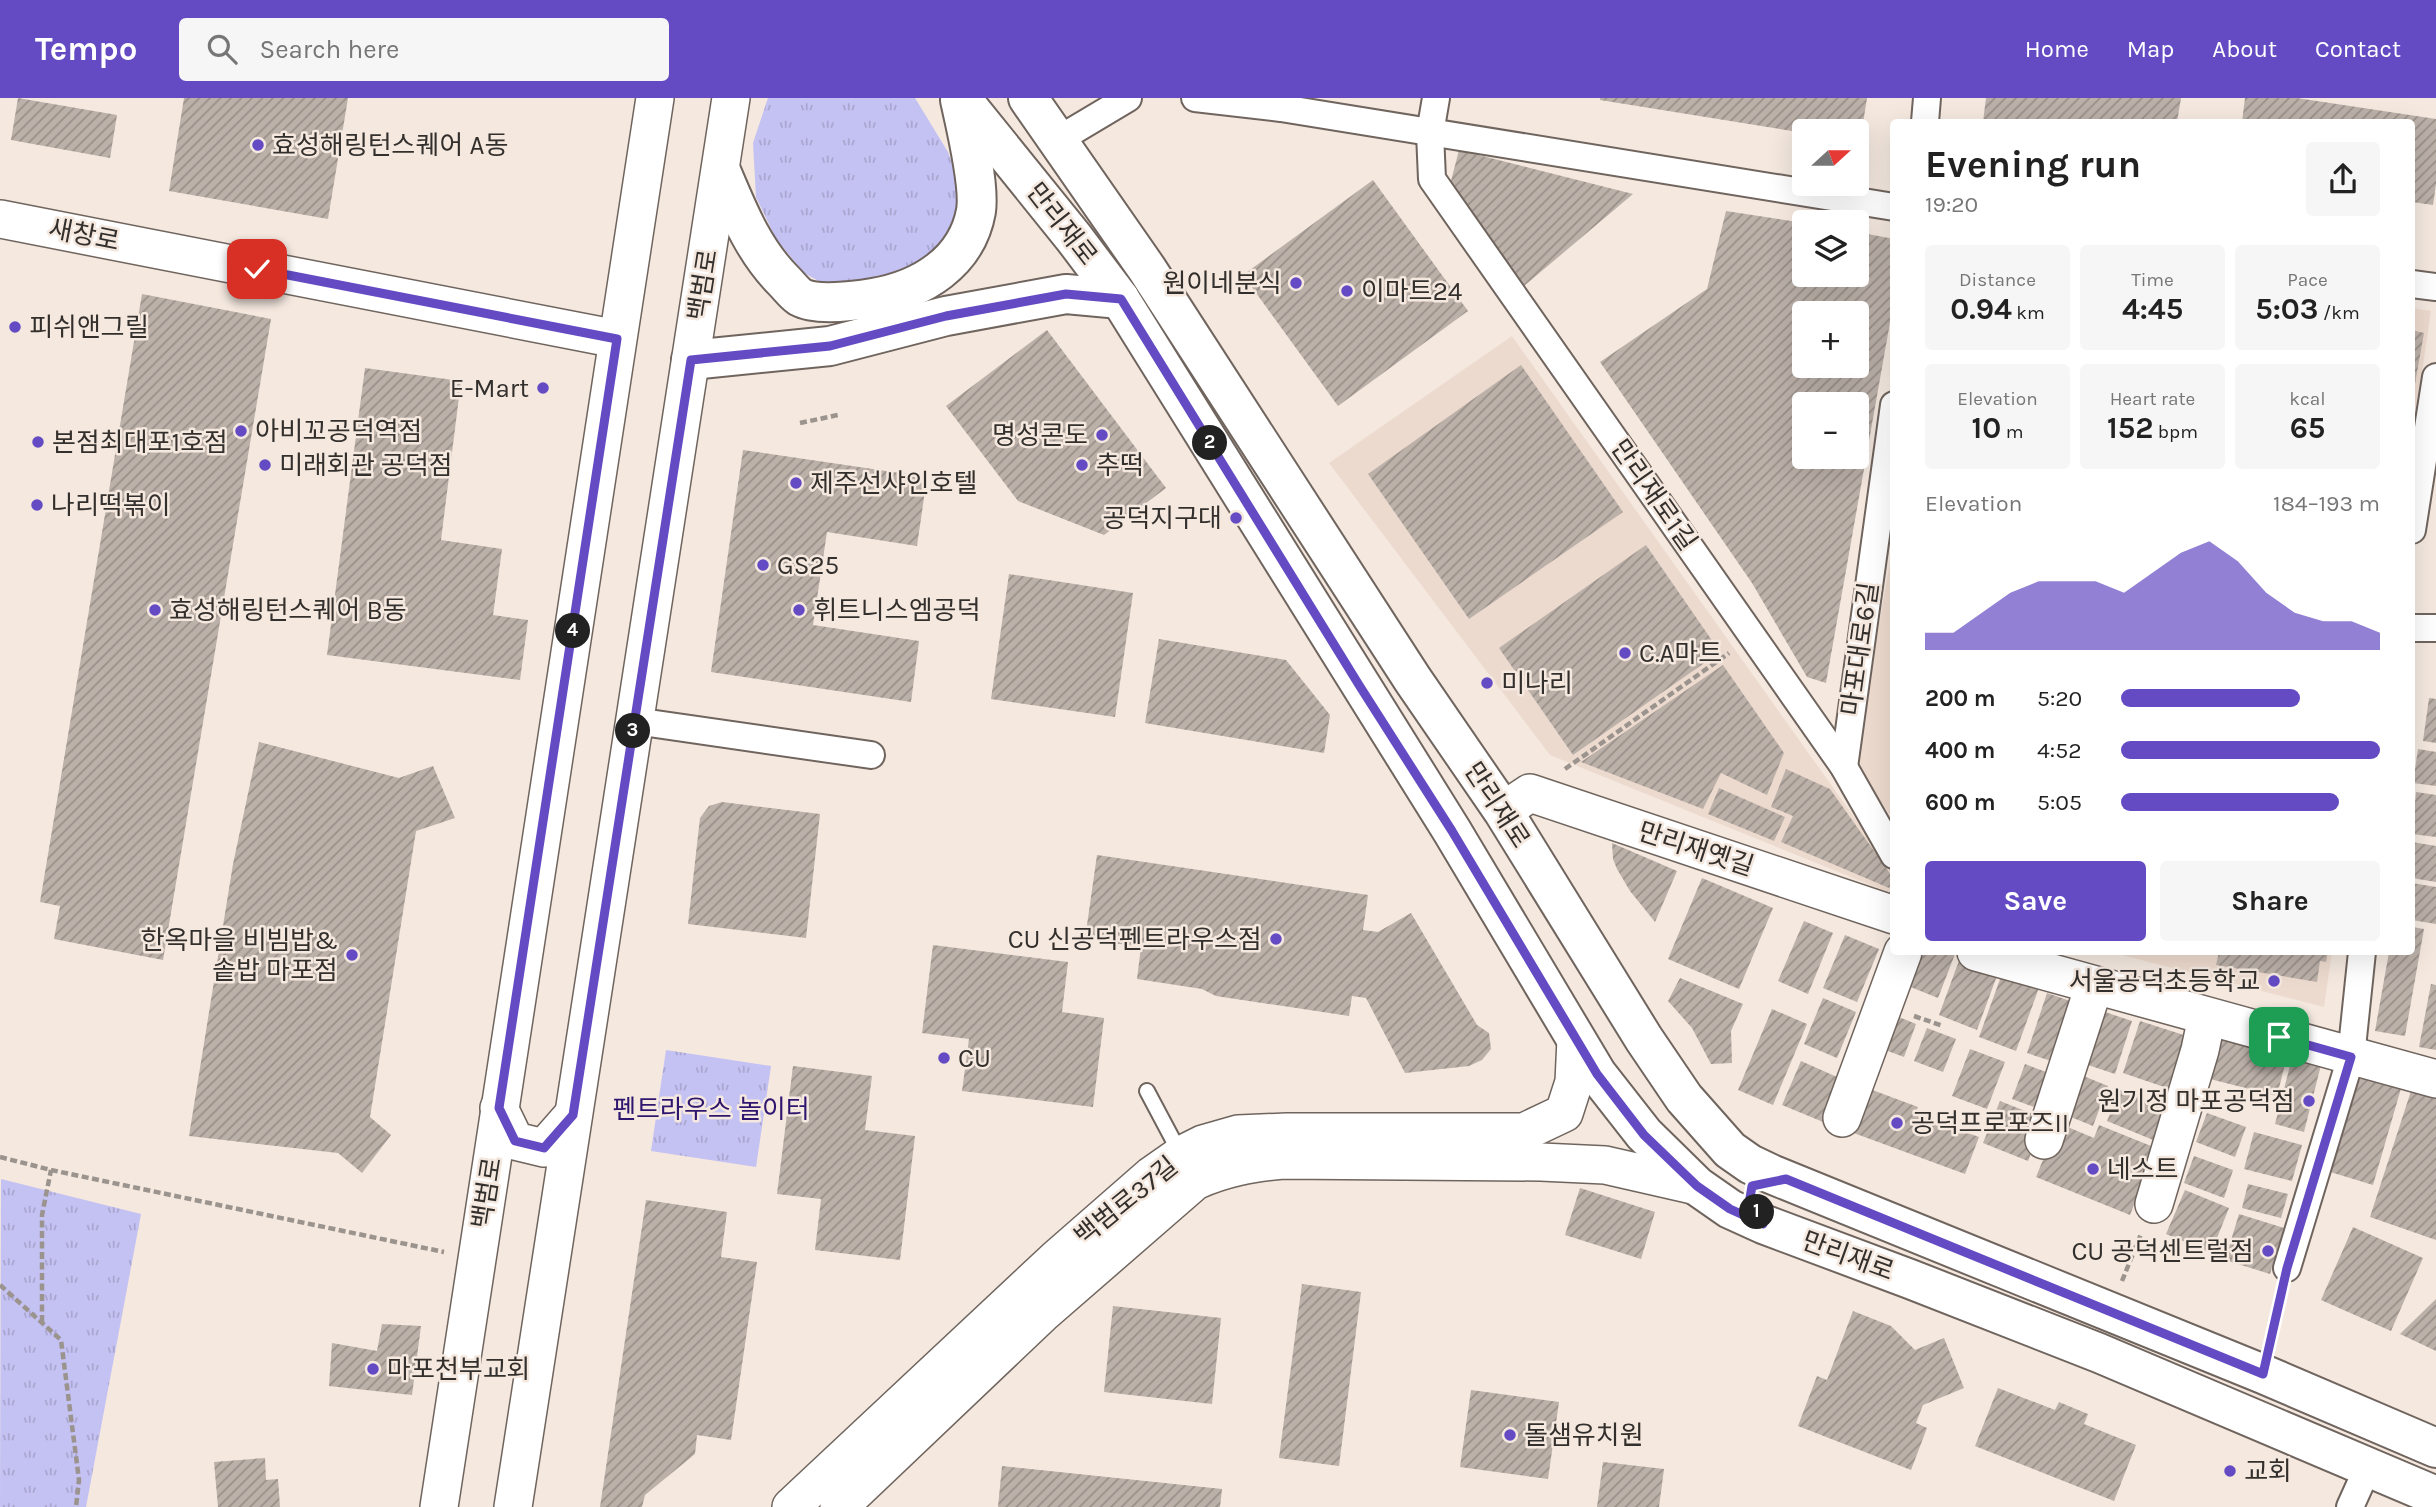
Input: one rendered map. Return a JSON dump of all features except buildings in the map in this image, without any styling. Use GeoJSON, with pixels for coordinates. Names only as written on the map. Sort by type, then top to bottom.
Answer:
{"type":"FeatureCollection","features":[{"type":"Feature","properties":{"kind":"main road"},"geometry":{"type":"LineString","coordinates":[[721,171],[746,231],[772,269],[800,297],[841,303],[882,297],[922,283],[950,264],[969,238],[976,209],[960,98]]}},
{"type":"Feature","properties":{"kind":"main road","name":"만리재로"},"geometry":{"type":"LineString","coordinates":[[960,98],[1121,299],[1452,831],[1597,1074],[1644,1135],[1697,1186],[1730,1209],[1763,1224],[2086,1348],[2436,1496]]}},
{"type":"Feature","properties":{"kind":"main road","name":"만리재로"},"geometry":{"type":"LineString","coordinates":[[1028,98],[1155,281],[1413,680],[1516,802],[1644,1039],[1684,1097],[1730,1150],[1749,1164],[2263,1374],[2436,1448]]}},
{"type":"Feature","properties":{"kind":"main road"},"geometry":{"type":"LineString","coordinates":[[691,360],[830,346],[946,316],[1066,294],[1121,299]]}},
{"type":"Feature","properties":{"kind":"main road"},"geometry":{"type":"LineString","coordinates":[[1763,1224],[1750,1198],[1752,1186],[1786,1179]]}},
{"type":"Feature","properties":{"kind":"street","name":"백범로"},"geometry":{"type":"LineString","coordinates":[[439,1507],[655,98]]}},
{"type":"Feature","properties":{"kind":"street","name":"백범로"},"geometry":{"type":"LineString","coordinates":[[513,1507],[731,98]]}},
{"type":"Feature","properties":{"kind":"street"},"geometry":{"type":"LineString","coordinates":[[1056,141],[1128,98]]}},
{"type":"Feature","properties":{"kind":"street"},"geometry":{"type":"LineString","coordinates":[[1195,98],[1280,108],[1890,207]]}},
{"type":"Feature","properties":{"kind":"street","name":"만리재로1길"},"geometry":{"type":"LineString","coordinates":[[1436,98],[1430,133],[1432,179],[1751,638],[1844,767],[1890,848]]}},
{"type":"Feature","properties":{"kind":"street"},"geometry":{"type":"LineString","coordinates":[[1925,119],[1927,98]]}},
{"type":"Feature","properties":{"kind":"street","name":"새창로"},"geometry":{"type":"LineString","coordinates":[[0,219],[617,339]]}},
{"type":"Feature","properties":{"kind":"street"},"geometry":{"type":"LineString","coordinates":[[2415,284],[2436,288]]}},
{"type":"Feature","properties":{"kind":"street"},"geometry":{"type":"LineString","coordinates":[[2415,511],[2436,377]]}},
{"type":"Feature","properties":{"kind":"street","name":"마포대로6길"},"geometry":{"type":"LineString","coordinates":[[1844,767],[1890,434]]}},
{"type":"Feature","properties":{"kind":"street"},"geometry":{"type":"LineString","coordinates":[[2415,628],[2436,628]]}},
{"type":"Feature","properties":{"kind":"street"},"geometry":{"type":"LineString","coordinates":[[635,721],[872,755]]}},
{"type":"Feature","properties":{"kind":"street","name":"만리재옛길"},"geometry":{"type":"LineString","coordinates":[[1516,802],[1890,914]]}},
{"type":"Feature","properties":{"kind":"street"},"geometry":{"type":"LineString","coordinates":[[1842,1118],[1902,955]]}},
{"type":"Feature","properties":{"kind":"street"},"geometry":{"type":"LineString","coordinates":[[1986,955],[2436,1079]]}},
{"type":"Feature","properties":{"kind":"street"},"geometry":{"type":"LineString","coordinates":[[2287,1268],[2351,1057],[2362,955]]}},
{"type":"Feature","properties":{"kind":"street"},"geometry":{"type":"LineString","coordinates":[[2044,1140],[2094,986]]}},
{"type":"Feature","properties":{"kind":"street"},"geometry":{"type":"LineString","coordinates":[[2154,1204],[2200,1051],[2207,1017]]}},
{"type":"Feature","properties":{"kind":"street","name":"백범로37길"},"geometry":{"type":"LineString","coordinates":[[839,1507],[1042,1314],[1188,1168],[1203,1144],[1238,1134],[1287,1132],[1524,1132],[1564,1113],[1574,1082],[1576,1039]]}},
{"type":"Feature","properties":{"kind":"street"},"geometry":{"type":"LineString","coordinates":[[499,1108],[515,1141],[544,1148],[573,1115]]}},
{"type":"Feature","properties":{"kind":"street","name":"백범로37길"},"geometry":{"type":"LineString","coordinates":[[790,1507],[1056,1259],[1151,1175],[1188,1168],[1219,1170],[1283,1160],[1541,1162],[1605,1165],[1697,1186]]}},
{"type":"Feature","properties":{"kind":"street"},"geometry":{"type":"LineString","coordinates":[[2350,1507],[2368,1467]]}},
{"type":"Feature","properties":{"kind":"lane"},"geometry":{"type":"LineString","coordinates":[[1147,1091],[1188,1168]]}},
{"type":"Feature","properties":{"kind":"path"},"geometry":{"type":"LineString","coordinates":[[800,423],[838,415]]}},
{"type":"Feature","properties":{"kind":"path"},"geometry":{"type":"LineString","coordinates":[[1516,802],[1751,638]]}},
{"type":"Feature","properties":{"kind":"path"},"geometry":{"type":"LineString","coordinates":[[0,1157],[51,1170],[477,1258]]}},
{"type":"Feature","properties":{"kind":"path"},"geometry":{"type":"LineString","coordinates":[[42,1323],[42,1215],[51,1170]]}},
{"type":"Feature","properties":{"kind":"path"},"geometry":{"type":"LineString","coordinates":[[2110,1311],[2154,1204]]}},
{"type":"Feature","properties":{"kind":"path"},"geometry":{"type":"LineString","coordinates":[[2263,1374],[2287,1268]]}},
{"type":"Feature","properties":{"kind":"path"},"geometry":{"type":"LineString","coordinates":[[0,1285],[61,1340],[79,1480],[76,1507]]}},
{"type":"Feature","properties":{"kind":"shaded area"},"geometry":{"type":"Polygon","coordinates":[[[2415,308],[2431,311],[2415,419],[2415,308]]]}},
{"type":"Feature","properties":{"kind":"shaded area"},"geometry":{"type":"Polygon","coordinates":[[[1512,336],[1890,868],[1890,893],[1550,755],[1329,463],[1512,336]]]}},
{"type":"Feature","properties":{"kind":"shaded area"},"geometry":{"type":"Polygon","coordinates":[[[1890,562],[1890,815],[1855,761],[1890,562]]]}},
{"type":"Feature","properties":{"kind":"shaded area","name":"서울공덕초등학교"},"geometry":{"type":"Polygon","coordinates":[[[2122,955],[2332,955],[2324,1007],[2122,955]]]}},
{"type":"Feature","properties":{"kind":"green space"},"geometry":{"type":"Polygon","coordinates":[[[768,98],[915,98],[948,152],[962,191],[962,225],[918,275],[835,290],[804,273],[776,239],[756,197],[753,143],[768,98]]]}},
{"type":"Feature","properties":{"kind":"green space","name":"펜트라우스 놀이터"},"geometry":{"type":"Polygon","coordinates":[[[666,1050],[771,1066],[756,1167],[651,1151],[666,1050]]]}},
{"type":"Feature","properties":{"kind":"green space"},"geometry":{"type":"Polygon","coordinates":[[[1,1179],[141,1214],[86,1507],[0,1507],[1,1179]]]}},
{"type":"Feature","properties":{"kind":"place","name":"효성해링턴스퀘어 A동"},"geometry":{"type":"Point","coordinates":[258,145]}},
{"type":"Feature","properties":{"kind":"place","name":"원이네분식"},"geometry":{"type":"Point","coordinates":[1296,283]}},
{"type":"Feature","properties":{"kind":"place","name":"이마트24"},"geometry":{"type":"Point","coordinates":[1347,291]}},
{"type":"Feature","properties":{"kind":"place","name":"피쉬앤그릴"},"geometry":{"type":"Point","coordinates":[15,327]}},
{"type":"Feature","properties":{"kind":"place","name":"E-Mart"},"geometry":{"type":"Point","coordinates":[543,388]}},
{"type":"Feature","properties":{"kind":"place","name":"아비꼬공덕역점"},"geometry":{"type":"Point","coordinates":[241,431]}},
{"type":"Feature","properties":{"kind":"place","name":"명성콘도"},"geometry":{"type":"Point","coordinates":[1102,435]}},
{"type":"Feature","properties":{"kind":"place","name":"본점최대포1호점"},"geometry":{"type":"Point","coordinates":[38,442]}},
{"type":"Feature","properties":{"kind":"place","name":"미래회관 공덕점"},"geometry":{"type":"Point","coordinates":[265,465]}},
{"type":"Feature","properties":{"kind":"place","name":"추떡"},"geometry":{"type":"Point","coordinates":[1082,465]}},
{"type":"Feature","properties":{"kind":"place","name":"제주선샤인호텔"},"geometry":{"type":"Point","coordinates":[796,483]}},
{"type":"Feature","properties":{"kind":"place","name":"나리떡볶이"},"geometry":{"type":"Point","coordinates":[37,505]}},
{"type":"Feature","properties":{"kind":"place","name":"공덕지구대"},"geometry":{"type":"Point","coordinates":[1236,518]}},
{"type":"Feature","properties":{"kind":"place","name":"GS25"},"geometry":{"type":"Point","coordinates":[763,565]}},
{"type":"Feature","properties":{"kind":"place","name":"효성해링턴스퀘어 B동"},"geometry":{"type":"Point","coordinates":[155,610]}},
{"type":"Feature","properties":{"kind":"place","name":"휘트니스엠공덕"},"geometry":{"type":"Point","coordinates":[799,610]}},
{"type":"Feature","properties":{"kind":"place","name":"C.A마트"},"geometry":{"type":"Point","coordinates":[1625,653]}},
{"type":"Feature","properties":{"kind":"place","name":"미나리"},"geometry":{"type":"Point","coordinates":[1487,683]}},
{"type":"Feature","properties":{"kind":"place","name":"CU 신공덕펜트라우스점"},"geometry":{"type":"Point","coordinates":[1276,939]}},
{"type":"Feature","properties":{"kind":"place","name":"한옥마을 비빔밥& 솥밥 마포점"},"geometry":{"type":"Point","coordinates":[352,955]}},
{"type":"Feature","properties":{"kind":"place","name":"서울공덕초등학교"},"geometry":{"type":"Point","coordinates":[2274,981]}},
{"type":"Feature","properties":{"kind":"place","name":"CU"},"geometry":{"type":"Point","coordinates":[944,1058]}},
{"type":"Feature","properties":{"kind":"place","name":"원기정 마포공덕점"},"geometry":{"type":"Point","coordinates":[2309,1101]}},
{"type":"Feature","properties":{"kind":"place","name":"공덕프로포즈II"},"geometry":{"type":"Point","coordinates":[1897,1123]}},
{"type":"Feature","properties":{"kind":"place","name":"네스트"},"geometry":{"type":"Point","coordinates":[2093,1169]}},
{"type":"Feature","properties":{"kind":"place","name":"CU 공덕센트럴점"},"geometry":{"type":"Point","coordinates":[2268,1251]}},
{"type":"Feature","properties":{"kind":"place","name":"마포천부교회"},"geometry":{"type":"Point","coordinates":[373,1369]}},
{"type":"Feature","properties":{"kind":"place","name":"돌샘유치원"},"geometry":{"type":"Point","coordinates":[1510,1435]}},
{"type":"Feature","properties":{"kind":"place","name":"교회"},"geometry":{"type":"Point","coordinates":[2230,1471]}},
{"type":"Feature","properties":{"kind":"route"},"geometry":{"type":"LineString","coordinates":[[257,269],[617,339],[499,1108],[515,1141],[544,1148],[573,1115],[691,360],[830,346],[946,316],[1066,294],[1121,299],[1452,831],[1597,1074],[1644,1135],[1697,1186],[1730,1209],[1763,1224],[1750,1198],[1752,1186],[1786,1179],[2263,1374],[2287,1268],[2351,1057],[2279,1037]]}}]}
